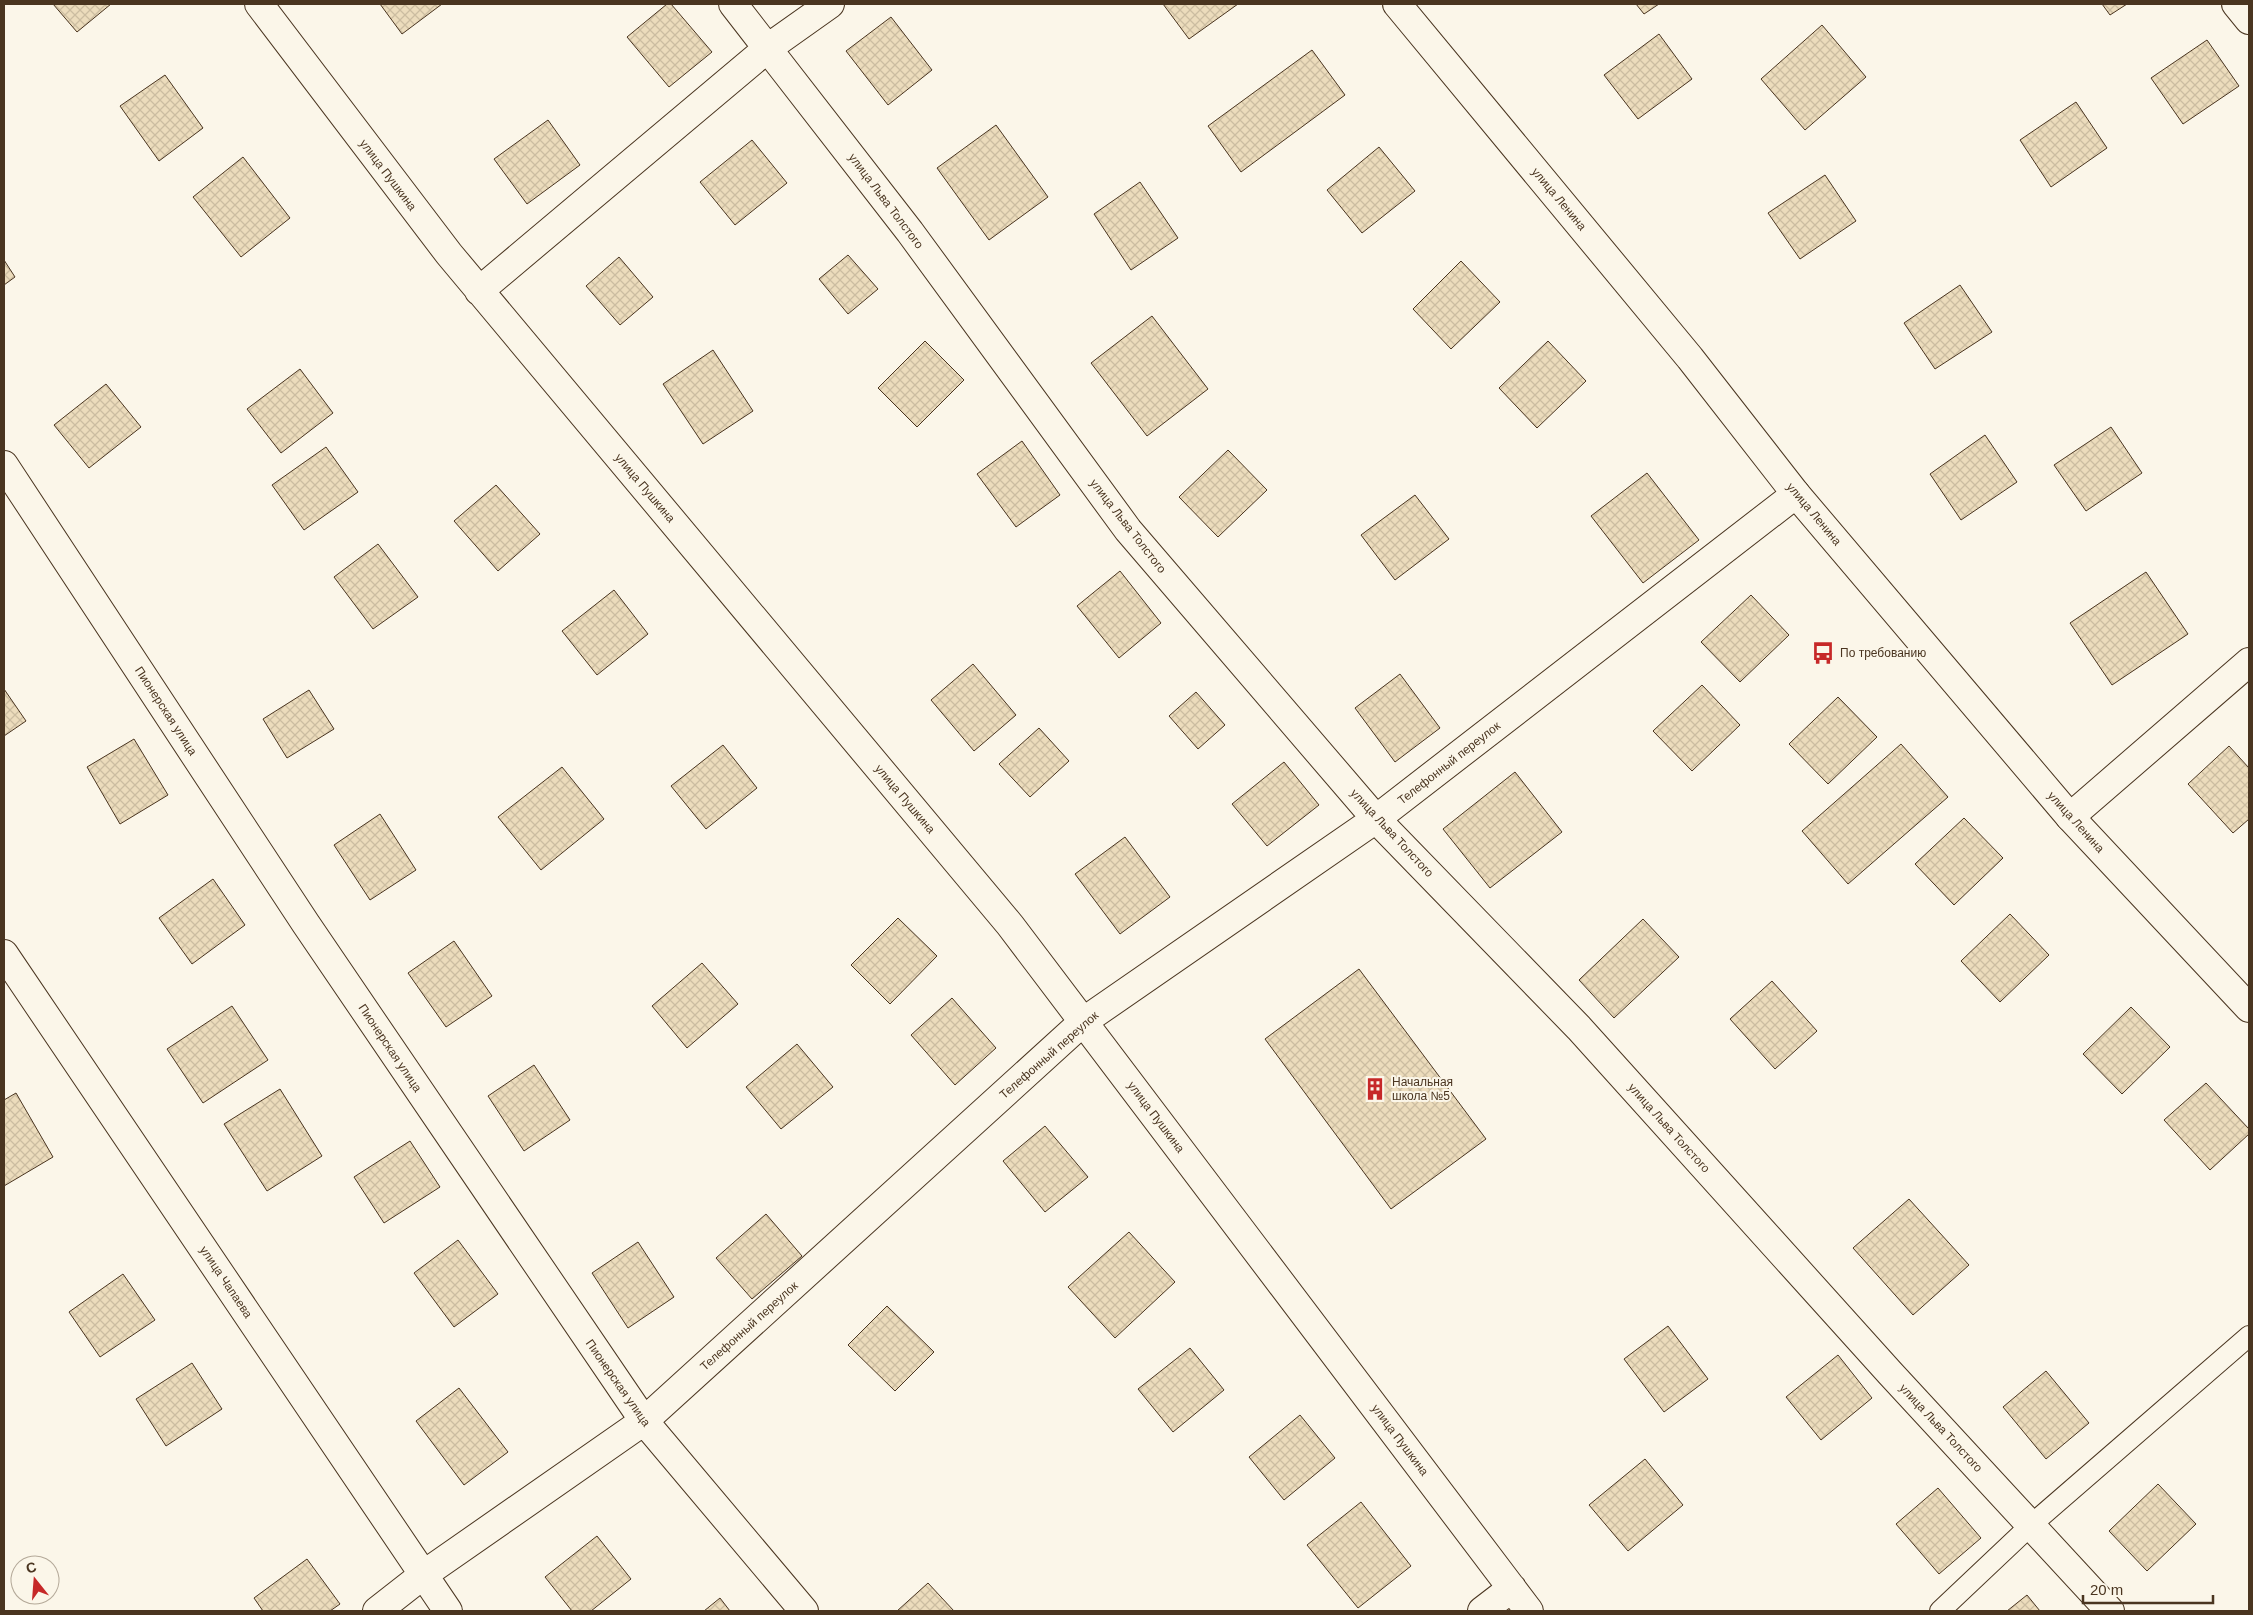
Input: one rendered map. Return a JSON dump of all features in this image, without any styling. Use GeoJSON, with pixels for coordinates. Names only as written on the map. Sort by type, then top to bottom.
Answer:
{"type":"FeatureCollection","features":[{"type":"Feature","properties":{"kind":"street","name":"улица Пушкина"},"geometry":{"type":"LineString","coordinates":[[259,4],[479,291],[1010,925],[1529,1611]]}},
{"type":"Feature","properties":{"kind":"street","name":"улица Льва Толстого"},"geometry":{"type":"LineString","coordinates":[[733,4],[910,232],[1128,530],[1376,819],[1579,1028],[1890,1373],[2110,1611]]}},
{"type":"Feature","properties":{"kind":"street"},"geometry":{"type":"LineString","coordinates":[[479,291],[768,48],[830,4]]}},
{"type":"Feature","properties":{"kind":"street","name":"улица Ленина"},"geometry":{"type":"LineString","coordinates":[[1397,4],[1690,358],[1796,494],[2070,817],[2249,1008]]}},
{"type":"Feature","properties":{"kind":"street"},"geometry":{"type":"LineString","coordinates":[[2236,4],[2249,20]]}},
{"type":"Feature","properties":{"kind":"street","name":"Пионерская улица"},"geometry":{"type":"LineString","coordinates":[[4,465],[306,924],[644,1422],[804,1611]]}},
{"type":"Feature","properties":{"kind":"street","name":"Телефонный переулок"},"geometry":{"type":"LineString","coordinates":[[377,1611],[423,1575],[644,1422],[1084,1021],[1376,819],[1796,494]]}},
{"type":"Feature","properties":{"kind":"street"},"geometry":{"type":"LineString","coordinates":[[2070,817],[2249,662]]}},
{"type":"Feature","properties":{"kind":"street","name":"улица Чапаева"},"geometry":{"type":"LineString","coordinates":[[4,954],[448,1611]]}},
{"type":"Feature","properties":{"kind":"street"},"geometry":{"type":"LineString","coordinates":[[1482,1611],[1512,1588]]}},
{"type":"Feature","properties":{"kind":"lane"},"geometry":{"type":"LineString","coordinates":[[1940,1611],[2031,1525],[2249,1336]]}},
{"type":"Feature","properties":{"kind":"building"},"geometry":{"type":"Polygon","coordinates":[[[53,4],[111,4],[77,32],[53,4]]]}},
{"type":"Feature","properties":{"kind":"building"},"geometry":{"type":"Polygon","coordinates":[[[380,4],[442,4],[402,34],[380,4]]]}},
{"type":"Feature","properties":{"kind":"building"},"geometry":{"type":"Polygon","coordinates":[[[667,4],[671,4],[712,52],[669,87],[627,37],[667,4]]]}},
{"type":"Feature","properties":{"kind":"building"},"geometry":{"type":"Polygon","coordinates":[[[1163,4],[1238,4],[1189,39],[1163,4]]]}},
{"type":"Feature","properties":{"kind":"building"},"geometry":{"type":"Polygon","coordinates":[[[1636,4],[1659,4],[1644,14],[1636,4]]]}},
{"type":"Feature","properties":{"kind":"building"},"geometry":{"type":"Polygon","coordinates":[[[2102,4],[2127,4],[2110,15],[2102,4]]]}},
{"type":"Feature","properties":{"kind":"building"},"geometry":{"type":"Polygon","coordinates":[[[891,17],[932,70],[888,105],[846,51],[891,17]]]}},
{"type":"Feature","properties":{"kind":"building"},"geometry":{"type":"Polygon","coordinates":[[[1822,25],[1866,77],[1805,130],[1761,79],[1822,25]]]}},
{"type":"Feature","properties":{"kind":"building"},"geometry":{"type":"Polygon","coordinates":[[[1659,34],[1692,79],[1638,119],[1604,75],[1659,34]]]}},
{"type":"Feature","properties":{"kind":"building"},"geometry":{"type":"Polygon","coordinates":[[[2207,40],[2239,86],[2183,124],[2151,78],[2207,40]]]}},
{"type":"Feature","properties":{"kind":"building"},"geometry":{"type":"Polygon","coordinates":[[[1312,50],[1345,95],[1241,172],[1208,126],[1312,50]]]}},
{"type":"Feature","properties":{"kind":"building"},"geometry":{"type":"Polygon","coordinates":[[[165,75],[203,128],[159,161],[120,106],[165,75]]]}},
{"type":"Feature","properties":{"kind":"building"},"geometry":{"type":"Polygon","coordinates":[[[2076,102],[2107,148],[2051,187],[2020,140],[2076,102]]]}},
{"type":"Feature","properties":{"kind":"building"},"geometry":{"type":"Polygon","coordinates":[[[548,120],[580,165],[527,204],[494,159],[548,120]]]}},
{"type":"Feature","properties":{"kind":"building"},"geometry":{"type":"Polygon","coordinates":[[[996,125],[1048,197],[989,240],[937,168],[996,125]]]}},
{"type":"Feature","properties":{"kind":"building"},"geometry":{"type":"Polygon","coordinates":[[[752,140],[787,183],[735,225],[700,182],[752,140]]]}},
{"type":"Feature","properties":{"kind":"building"},"geometry":{"type":"Polygon","coordinates":[[[1379,147],[1415,191],[1362,233],[1327,190],[1379,147]]]}},
{"type":"Feature","properties":{"kind":"building"},"geometry":{"type":"Polygon","coordinates":[[[243,157],[290,218],[241,257],[193,197],[243,157]]]}},
{"type":"Feature","properties":{"kind":"building"},"geometry":{"type":"Polygon","coordinates":[[[1825,175],[1856,221],[1800,259],[1768,213],[1825,175]]]}},
{"type":"Feature","properties":{"kind":"building"},"geometry":{"type":"Polygon","coordinates":[[[1140,182],[1178,238],[1131,270],[1094,214],[1140,182]]]}},
{"type":"Feature","properties":{"kind":"building"},"geometry":{"type":"Polygon","coordinates":[[[848,255],[878,289],[848,314],[819,279],[848,255]]]}},
{"type":"Feature","properties":{"kind":"building"},"geometry":{"type":"Polygon","coordinates":[[[619,257],[653,297],[620,325],[586,286],[619,257]]]}},
{"type":"Feature","properties":{"kind":"building"},"geometry":{"type":"Polygon","coordinates":[[[4,260],[15,277],[4,285],[4,260]]]}},
{"type":"Feature","properties":{"kind":"building"},"geometry":{"type":"Polygon","coordinates":[[[1461,261],[1500,302],[1451,349],[1413,309],[1461,261]]]}},
{"type":"Feature","properties":{"kind":"building"},"geometry":{"type":"Polygon","coordinates":[[[1960,285],[1992,332],[1935,369],[1904,323],[1960,285]]]}},
{"type":"Feature","properties":{"kind":"building"},"geometry":{"type":"Polygon","coordinates":[[[1152,316],[1208,389],[1147,436],[1091,363],[1152,316]]]}},
{"type":"Feature","properties":{"kind":"building"},"geometry":{"type":"Polygon","coordinates":[[[925,341],[964,380],[917,427],[878,388],[925,341]]]}},
{"type":"Feature","properties":{"kind":"building"},"geometry":{"type":"Polygon","coordinates":[[[1548,341],[1586,381],[1537,428],[1499,388],[1548,341]]]}},
{"type":"Feature","properties":{"kind":"building"},"geometry":{"type":"Polygon","coordinates":[[[713,350],[753,411],[703,444],[663,384],[713,350]]]}},
{"type":"Feature","properties":{"kind":"building"},"geometry":{"type":"Polygon","coordinates":[[[300,369],[333,413],[281,453],[247,409],[300,369]]]}},
{"type":"Feature","properties":{"kind":"building"},"geometry":{"type":"Polygon","coordinates":[[[106,384],[141,427],[89,468],[54,425],[106,384]]]}},
{"type":"Feature","properties":{"kind":"building"},"geometry":{"type":"Polygon","coordinates":[[[2111,427],[2142,473],[2086,511],[2054,465],[2111,427]]]}},
{"type":"Feature","properties":{"kind":"building"},"geometry":{"type":"Polygon","coordinates":[[[1985,435],[2017,482],[1961,520],[1930,474],[1985,435]]]}},
{"type":"Feature","properties":{"kind":"building"},"geometry":{"type":"Polygon","coordinates":[[[1022,441],[1060,495],[1016,527],[977,474],[1022,441]]]}},
{"type":"Feature","properties":{"kind":"building"},"geometry":{"type":"Polygon","coordinates":[[[326,447],[358,492],[304,530],[272,485],[326,447]]]}},
{"type":"Feature","properties":{"kind":"building"},"geometry":{"type":"Polygon","coordinates":[[[1228,450],[1267,490],[1218,537],[1179,497],[1228,450]]]}},
{"type":"Feature","properties":{"kind":"building"},"geometry":{"type":"Polygon","coordinates":[[[1647,473],[1699,540],[1643,583],[1591,516],[1647,473]]]}},
{"type":"Feature","properties":{"kind":"building"},"geometry":{"type":"Polygon","coordinates":[[[496,485],[540,534],[498,571],[454,521],[496,485]]]}},
{"type":"Feature","properties":{"kind":"building"},"geometry":{"type":"Polygon","coordinates":[[[1415,495],[1449,539],[1395,580],[1361,535],[1415,495]]]}},
{"type":"Feature","properties":{"kind":"building"},"geometry":{"type":"Polygon","coordinates":[[[378,544],[418,597],[373,629],[334,577],[378,544]]]}},
{"type":"Feature","properties":{"kind":"building"},"geometry":{"type":"Polygon","coordinates":[[[1120,571],[1161,623],[1119,658],[1077,606],[1120,571]]]}},
{"type":"Feature","properties":{"kind":"building"},"geometry":{"type":"Polygon","coordinates":[[[2146,572],[2188,634],[2112,685],[2070,623],[2146,572]]]}},
{"type":"Feature","properties":{"kind":"building"},"geometry":{"type":"Polygon","coordinates":[[[614,590],[648,634],[597,675],[562,631],[614,590]]]}},
{"type":"Feature","properties":{"kind":"building"},"geometry":{"type":"Polygon","coordinates":[[[1751,595],[1789,635],[1740,682],[1701,642],[1751,595]]]}},
{"type":"Feature","properties":{"kind":"building"},"geometry":{"type":"Polygon","coordinates":[[[973,664],[1016,715],[974,751],[931,700],[973,664]]]}},
{"type":"Feature","properties":{"kind":"building"},"geometry":{"type":"Polygon","coordinates":[[[1400,674],[1440,728],[1395,762],[1355,708],[1400,674]]]}},
{"type":"Feature","properties":{"kind":"building"},"geometry":{"type":"Polygon","coordinates":[[[1702,685],[1740,725],[1692,771],[1653,731],[1702,685]]]}},
{"type":"Feature","properties":{"kind":"building"},"geometry":{"type":"Polygon","coordinates":[[[4,689],[26,721],[4,736],[4,689]]]}},
{"type":"Feature","properties":{"kind":"building"},"geometry":{"type":"Polygon","coordinates":[[[309,690],[334,729],[287,758],[263,719],[309,690]]]}},
{"type":"Feature","properties":{"kind":"building"},"geometry":{"type":"Polygon","coordinates":[[[1196,692],[1225,725],[1198,749],[1169,716],[1196,692]]]}},
{"type":"Feature","properties":{"kind":"building"},"geometry":{"type":"Polygon","coordinates":[[[1838,697],[1877,737],[1828,784],[1789,744],[1838,697]]]}},
{"type":"Feature","properties":{"kind":"building"},"geometry":{"type":"Polygon","coordinates":[[[1039,728],[1069,761],[1030,797],[999,764],[1039,728]]]}},
{"type":"Feature","properties":{"kind":"building"},"geometry":{"type":"Polygon","coordinates":[[[134,739],[168,795],[120,824],[87,767],[134,739]]]}},
{"type":"Feature","properties":{"kind":"building"},"geometry":{"type":"Polygon","coordinates":[[[1901,744],[1948,797],[1848,884],[1802,831],[1901,744]]]}},
{"type":"Feature","properties":{"kind":"building"},"geometry":{"type":"Polygon","coordinates":[[[723,745],[757,788],[706,829],[671,786],[723,745]]]}},
{"type":"Feature","properties":{"kind":"building"},"geometry":{"type":"Polygon","coordinates":[[[2229,746],[2249,768],[2249,819],[2233,833],[2188,784],[2229,746]]]}},
{"type":"Feature","properties":{"kind":"building"},"geometry":{"type":"Polygon","coordinates":[[[1284,762],[1319,805],[1267,846],[1232,804],[1284,762]]]}},
{"type":"Feature","properties":{"kind":"building"},"geometry":{"type":"Polygon","coordinates":[[[562,767],[604,819],[541,870],[498,817],[562,767]]]}},
{"type":"Feature","properties":{"kind":"building"},"geometry":{"type":"Polygon","coordinates":[[[1515,772],[1562,832],[1490,888],[1443,829],[1515,772]]]}},
{"type":"Feature","properties":{"kind":"building"},"geometry":{"type":"Polygon","coordinates":[[[380,814],[416,870],[370,900],[334,845],[380,814]]]}},
{"type":"Feature","properties":{"kind":"building"},"geometry":{"type":"Polygon","coordinates":[[[1964,818],[2003,858],[1954,905],[1915,864],[1964,818]]]}},
{"type":"Feature","properties":{"kind":"building"},"geometry":{"type":"Polygon","coordinates":[[[1125,837],[1170,897],[1120,934],[1075,874],[1125,837]]]}},
{"type":"Feature","properties":{"kind":"building"},"geometry":{"type":"Polygon","coordinates":[[[213,879],[245,925],[192,964],[159,918],[213,879]]]}},
{"type":"Feature","properties":{"kind":"building"},"geometry":{"type":"Polygon","coordinates":[[[2010,914],[2049,955],[2000,1002],[1961,961],[2010,914]]]}},
{"type":"Feature","properties":{"kind":"building"},"geometry":{"type":"Polygon","coordinates":[[[898,918],[937,956],[890,1004],[851,965],[898,918]]]}},
{"type":"Feature","properties":{"kind":"building"},"geometry":{"type":"Polygon","coordinates":[[[1643,919],[1679,957],[1614,1018],[1579,980],[1643,919]]]}},
{"type":"Feature","properties":{"kind":"building"},"geometry":{"type":"Polygon","coordinates":[[[454,941],[492,996],[446,1027],[408,973],[454,941]]]}},
{"type":"Feature","properties":{"kind":"building"},"geometry":{"type":"Polygon","coordinates":[[[702,963],[738,1004],[687,1048],[652,1006],[702,963]]]}},
{"type":"Feature","properties":{"kind":"building","name":"Начальная школа №5"},"geometry":{"type":"Polygon","coordinates":[[[1359,969],[1486,1139],[1391,1209],[1265,1039],[1359,969]]]}},
{"type":"Feature","properties":{"kind":"building"},"geometry":{"type":"Polygon","coordinates":[[[1772,981],[1817,1031],[1775,1069],[1730,1019],[1772,981]]]}},
{"type":"Feature","properties":{"kind":"building"},"geometry":{"type":"Polygon","coordinates":[[[952,998],[996,1048],[955,1085],[911,1035],[952,998]]]}},
{"type":"Feature","properties":{"kind":"building"},"geometry":{"type":"Polygon","coordinates":[[[232,1006],[268,1060],[203,1103],[167,1049],[232,1006]]]}},
{"type":"Feature","properties":{"kind":"building"},"geometry":{"type":"Polygon","coordinates":[[[2131,1007],[2170,1047],[2122,1094],[2083,1054],[2131,1007]]]}},
{"type":"Feature","properties":{"kind":"building"},"geometry":{"type":"Polygon","coordinates":[[[797,1044],[833,1087],[781,1129],[746,1087],[797,1044]]]}},
{"type":"Feature","properties":{"kind":"building"},"geometry":{"type":"Polygon","coordinates":[[[534,1065],[570,1120],[524,1151],[488,1096],[534,1065]]]}},
{"type":"Feature","properties":{"kind":"building"},"geometry":{"type":"Polygon","coordinates":[[[2206,1083],[2249,1129],[2249,1134],[2210,1170],[2164,1120],[2206,1083]]]}},
{"type":"Feature","properties":{"kind":"building"},"geometry":{"type":"Polygon","coordinates":[[[280,1089],[322,1156],[267,1191],[224,1124],[280,1089]]]}},
{"type":"Feature","properties":{"kind":"building"},"geometry":{"type":"Polygon","coordinates":[[[16,1093],[53,1157],[4,1186],[4,1100],[16,1093]]]}},
{"type":"Feature","properties":{"kind":"building"},"geometry":{"type":"Polygon","coordinates":[[[1045,1126],[1088,1177],[1045,1212],[1003,1161],[1045,1126]]]}},
{"type":"Feature","properties":{"kind":"building"},"geometry":{"type":"Polygon","coordinates":[[[410,1141],[440,1187],[384,1223],[354,1177],[410,1141]]]}},
{"type":"Feature","properties":{"kind":"building"},"geometry":{"type":"Polygon","coordinates":[[[1909,1199],[1969,1265],[1913,1315],[1853,1248],[1909,1199]]]}},
{"type":"Feature","properties":{"kind":"building"},"geometry":{"type":"Polygon","coordinates":[[[766,1214],[802,1256],[752,1299],[716,1258],[766,1214]]]}},
{"type":"Feature","properties":{"kind":"building"},"geometry":{"type":"Polygon","coordinates":[[[1129,1232],[1175,1282],[1115,1338],[1068,1287],[1129,1232]]]}},
{"type":"Feature","properties":{"kind":"building"},"geometry":{"type":"Polygon","coordinates":[[[458,1240],[498,1294],[454,1327],[414,1273],[458,1240]]]}},
{"type":"Feature","properties":{"kind":"building"},"geometry":{"type":"Polygon","coordinates":[[[638,1242],[674,1297],[628,1328],[592,1273],[638,1242]]]}},
{"type":"Feature","properties":{"kind":"building"},"geometry":{"type":"Polygon","coordinates":[[[123,1274],[155,1320],[100,1357],[69,1312],[123,1274]]]}},
{"type":"Feature","properties":{"kind":"building"},"geometry":{"type":"Polygon","coordinates":[[[887,1306],[934,1352],[895,1391],[848,1345],[887,1306]]]}},
{"type":"Feature","properties":{"kind":"building"},"geometry":{"type":"Polygon","coordinates":[[[1668,1326],[1708,1379],[1664,1412],[1624,1359],[1668,1326]]]}},
{"type":"Feature","properties":{"kind":"building"},"geometry":{"type":"Polygon","coordinates":[[[1190,1348],[1224,1390],[1173,1432],[1138,1389],[1190,1348]]]}},
{"type":"Feature","properties":{"kind":"building"},"geometry":{"type":"Polygon","coordinates":[[[1838,1355],[1872,1398],[1821,1440],[1786,1397],[1838,1355]]]}},
{"type":"Feature","properties":{"kind":"building"},"geometry":{"type":"Polygon","coordinates":[[[192,1363],[222,1409],[166,1446],[136,1399],[192,1363]]]}},
{"type":"Feature","properties":{"kind":"building"},"geometry":{"type":"Polygon","coordinates":[[[2046,1371],[2089,1423],[2046,1459],[2003,1407],[2046,1371]]]}},
{"type":"Feature","properties":{"kind":"building"},"geometry":{"type":"Polygon","coordinates":[[[459,1388],[508,1452],[464,1485],[416,1421],[459,1388]]]}},
{"type":"Feature","properties":{"kind":"building"},"geometry":{"type":"Polygon","coordinates":[[[1300,1415],[1335,1458],[1284,1500],[1249,1457],[1300,1415]]]}},
{"type":"Feature","properties":{"kind":"building"},"geometry":{"type":"Polygon","coordinates":[[[1645,1459],[1683,1505],[1628,1551],[1589,1505],[1645,1459]]]}},
{"type":"Feature","properties":{"kind":"building"},"geometry":{"type":"Polygon","coordinates":[[[2158,1484],[2196,1524],[2147,1571],[2109,1531],[2158,1484]]]}},
{"type":"Feature","properties":{"kind":"building"},"geometry":{"type":"Polygon","coordinates":[[[1938,1488],[1981,1538],[1939,1574],[1896,1524],[1938,1488]]]}},
{"type":"Feature","properties":{"kind":"building"},"geometry":{"type":"Polygon","coordinates":[[[1361,1502],[1411,1566],[1358,1608],[1307,1545],[1361,1502]]]}},
{"type":"Feature","properties":{"kind":"building"},"geometry":{"type":"Polygon","coordinates":[[[597,1536],[631,1579],[591,1611],[572,1611],[545,1577],[597,1536]]]}},
{"type":"Feature","properties":{"kind":"building"},"geometry":{"type":"Polygon","coordinates":[[[307,1559],[340,1604],[330,1611],[263,1611],[254,1598],[307,1559]]]}},
{"type":"Feature","properties":{"kind":"building"},"geometry":{"type":"Polygon","coordinates":[[[928,1583],[954,1611],[897,1611],[928,1583]]]}},
{"type":"Feature","properties":{"kind":"building"},"geometry":{"type":"Polygon","coordinates":[[[2027,1595],[2040,1611],[2007,1611],[2027,1595]]]}},
{"type":"Feature","properties":{"kind":"building"},"geometry":{"type":"Polygon","coordinates":[[[720,1598],[730,1611],[704,1611],[720,1598]]]}},
{"type":"Feature","properties":{"kind":"place","name":"По требованию"},"geometry":{"type":"Point","coordinates":[1823,653]}},
{"type":"Feature","properties":{"kind":"place","name":"Начальная школа №5"},"geometry":{"type":"Point","coordinates":[1375,1089]}}]}
